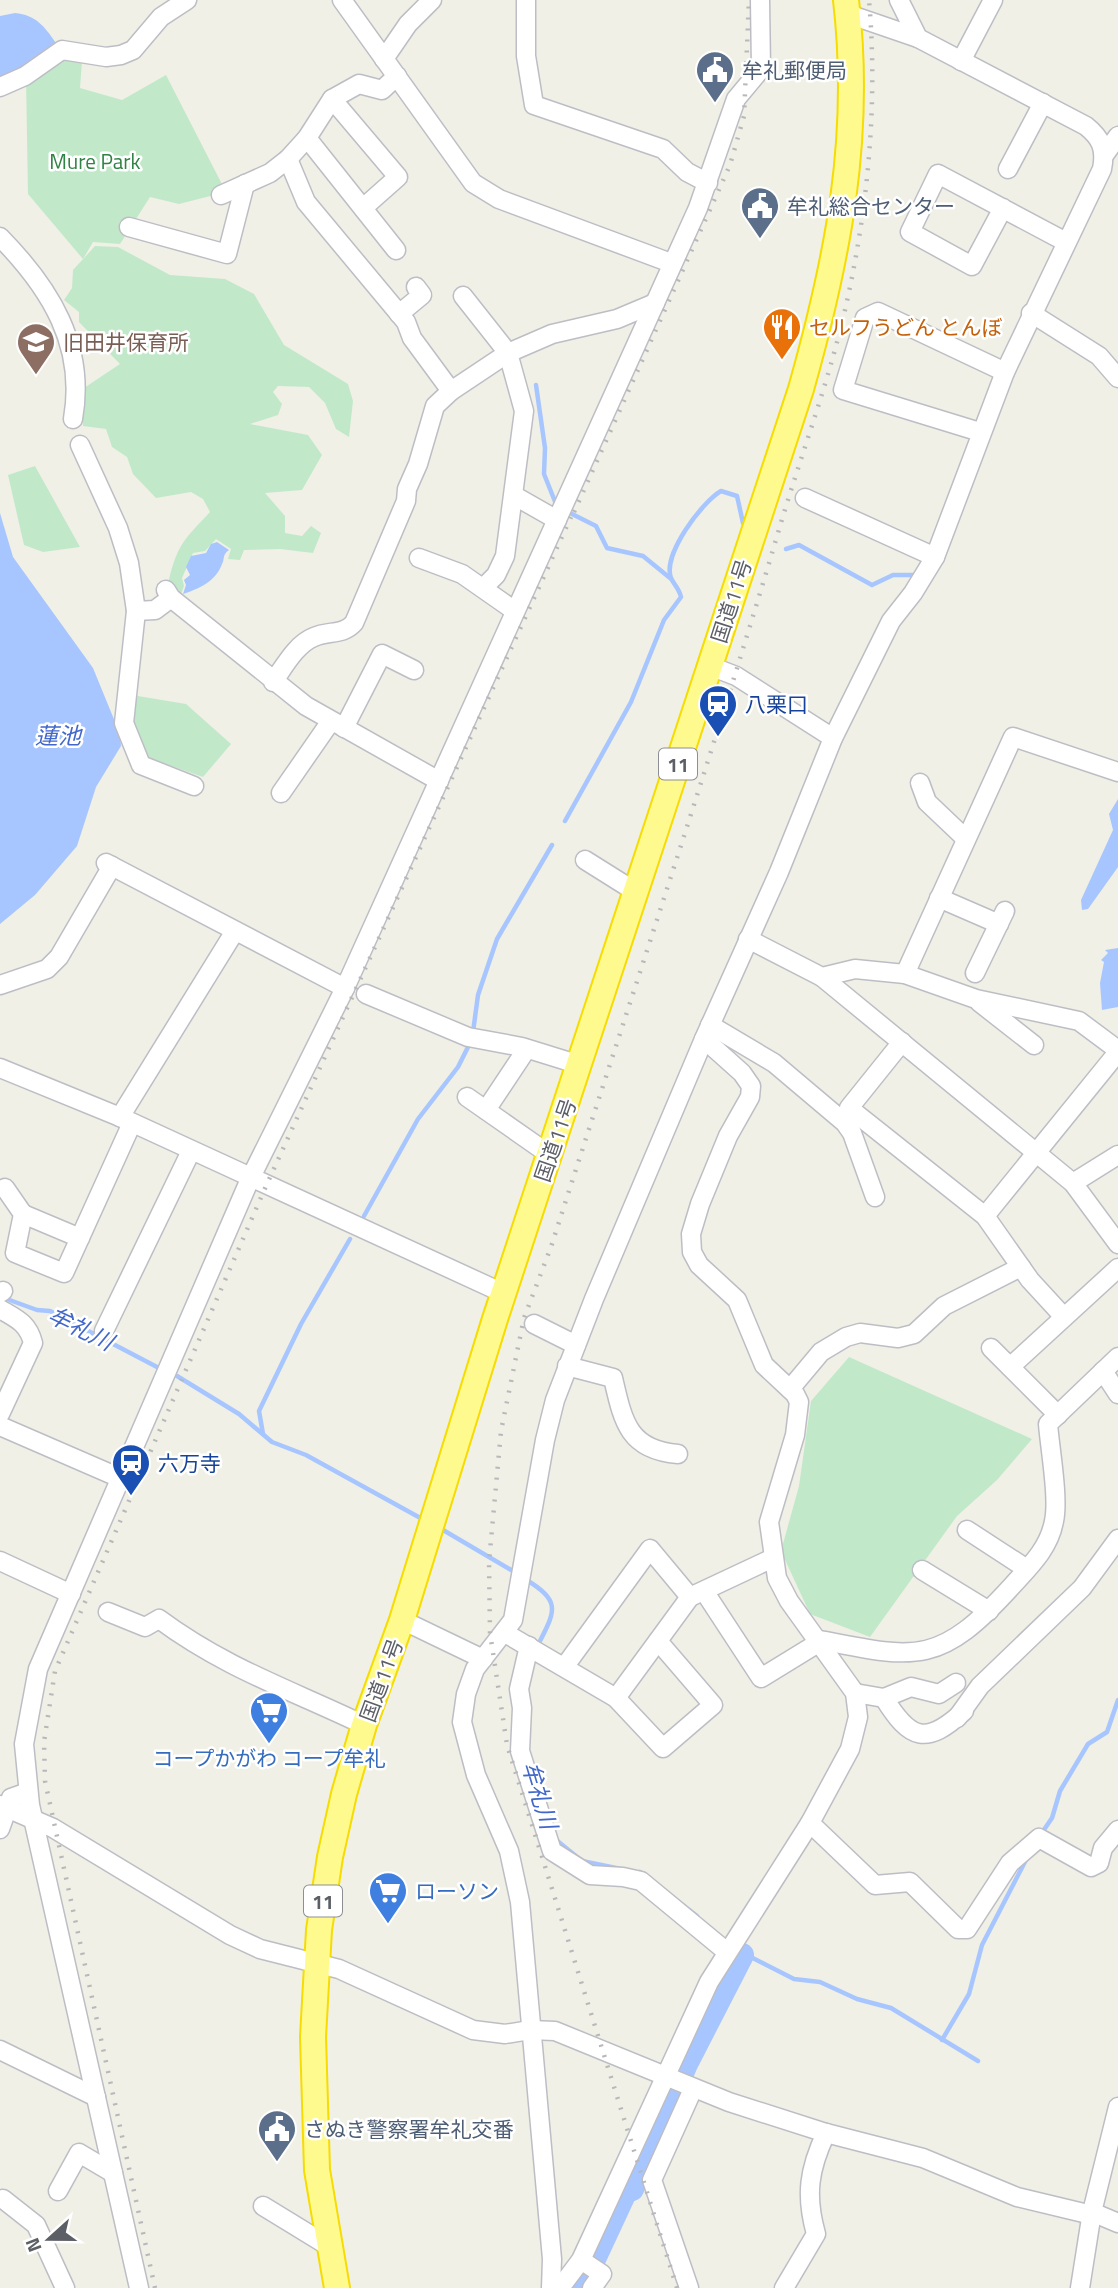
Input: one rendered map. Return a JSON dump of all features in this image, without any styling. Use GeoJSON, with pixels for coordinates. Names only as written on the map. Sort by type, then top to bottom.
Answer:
{"type":"FeatureCollection","features":[{"type":"Feature","properties":{"kind":"highway","name":"国道11号"},"geometry":{"type":"LineString","coordinates":[[337,2288],[317,2170],[313,2111],[316,1963],[330,1857],[344,1794],[364,1725],[402,1620],[503,1293],[801,389],[841,230],[851,92],[846,4]]}},
{"type":"Feature","properties":{"kind":"street"},"geometry":{"type":"LineString","coordinates":[[0,87],[25,76],[62,50],[106,57],[133,50],[161,17],[187,0]]}},
{"type":"Feature","properties":{"kind":"street"},"geometry":{"type":"LineString","coordinates":[[342,0],[473,183],[499,200],[671,263]]}},
{"type":"Feature","properties":{"kind":"street"},"geometry":{"type":"LineString","coordinates":[[384,59],[408,24],[432,0]]}},
{"type":"Feature","properties":{"kind":"street"},"geometry":{"type":"LineString","coordinates":[[526,0],[526,56],[534,105],[663,149],[687,172],[708,183]]}},
{"type":"Feature","properties":{"kind":"street"},"geometry":{"type":"LineString","coordinates":[[139,2288],[28,1792],[24,1744],[27,1714],[38,1669],[250,1179],[345,988],[708,183],[736,99],[761,69],[760,0]]}},
{"type":"Feature","properties":{"kind":"street"},"geometry":{"type":"LineString","coordinates":[[900,0],[918,38]]}},
{"type":"Feature","properties":{"kind":"street"},"geometry":{"type":"LineString","coordinates":[[961,61],[993,0]]}},
{"type":"Feature","properties":{"kind":"street"},"geometry":{"type":"LineString","coordinates":[[846,4],[918,38],[1092,131],[1098,136],[1105,154]]}},
{"type":"Feature","properties":{"kind":"street"},"geometry":{"type":"LineString","coordinates":[[221,195],[270,173],[288,159],[307,138],[332,99],[359,83],[382,90],[397,76]]}},
{"type":"Feature","properties":{"kind":"street"},"geometry":{"type":"LineString","coordinates":[[332,99],[398,177],[363,208]]}},
{"type":"Feature","properties":{"kind":"street"},"geometry":{"type":"LineString","coordinates":[[1008,169],[1043,103]]}},
{"type":"Feature","properties":{"kind":"street"},"geometry":{"type":"LineString","coordinates":[[551,2288],[552,2259],[515,1874],[476,1775],[462,1721],[466,1694],[475,1669],[513,1620],[523,1576],[545,1440],[567,1366],[833,737],[891,621],[913,593],[935,557],[1005,372],[1102,169],[1105,154],[1118,136]]}},
{"type":"Feature","properties":{"kind":"street"},"geometry":{"type":"LineString","coordinates":[[307,138],[396,250]]}},
{"type":"Feature","properties":{"kind":"street"},"geometry":{"type":"LineString","coordinates":[[288,159],[306,202],[400,314],[412,338],[451,391]]}},
{"type":"Feature","properties":{"kind":"street"},"geometry":{"type":"LineString","coordinates":[[1003,208],[972,266],[909,232],[939,174],[1003,208],[1066,242]]}},
{"type":"Feature","properties":{"kind":"street"},"geometry":{"type":"LineString","coordinates":[[129,227],[227,254],[246,184]]}},
{"type":"Feature","properties":{"kind":"street"},"geometry":{"type":"LineString","coordinates":[[0,237],[41,281],[64,328],[76,368],[78,393],[73,419]]}},
{"type":"Feature","properties":{"kind":"street"},"geometry":{"type":"LineString","coordinates":[[400,314],[422,295],[416,286]]}},
{"type":"Feature","properties":{"kind":"street"},"geometry":{"type":"LineString","coordinates":[[463,296],[508,354],[524,411],[515,496],[505,556],[496,575],[484,587]]}},
{"type":"Feature","properties":{"kind":"street"},"geometry":{"type":"LineString","coordinates":[[273,682],[297,650],[312,637],[346,631],[354,623],[407,501],[407,489],[418,464],[435,406],[451,391],[508,354],[552,334],[617,319],[654,303]]}},
{"type":"Feature","properties":{"kind":"street"},"geometry":{"type":"LineString","coordinates":[[981,432],[843,390],[865,318],[877,312],[1005,372]]}},
{"type":"Feature","properties":{"kind":"street"},"geometry":{"type":"LineString","coordinates":[[1031,313],[1099,356],[1118,379]]}},
{"type":"Feature","properties":{"kind":"street"},"geometry":{"type":"LineString","coordinates":[[80,444],[118,528],[129,563],[136,611],[124,723],[141,765],[194,786]]}},
{"type":"Feature","properties":{"kind":"street"},"geometry":{"type":"LineString","coordinates":[[515,496],[557,520]]}},
{"type":"Feature","properties":{"kind":"street"},"geometry":{"type":"LineString","coordinates":[[805,498],[935,557]]}},
{"type":"Feature","properties":{"kind":"street"},"geometry":{"type":"LineString","coordinates":[[419,558],[462,574],[515,611]]}},
{"type":"Feature","properties":{"kind":"street"},"geometry":{"type":"LineString","coordinates":[[136,611],[155,610],[169,594],[273,682],[338,725],[439,781]]}},
{"type":"Feature","properties":{"kind":"street"},"geometry":{"type":"LineString","coordinates":[[281,793],[338,725],[383,654],[414,670]]}},
{"type":"Feature","properties":{"kind":"street"},"geometry":{"type":"LineString","coordinates":[[710,666],[736,676],[833,737]]}},
{"type":"Feature","properties":{"kind":"street"},"geometry":{"type":"LineString","coordinates":[[905,974],[1013,737],[1118,772]]}},
{"type":"Feature","properties":{"kind":"street"},"geometry":{"type":"LineString","coordinates":[[920,783],[927,803],[966,839]]}},
{"type":"Feature","properties":{"kind":"street"},"geometry":{"type":"LineString","coordinates":[[585,860],[636,892]]}},
{"type":"Feature","properties":{"kind":"street"},"geometry":{"type":"LineString","coordinates":[[0,985],[47,969],[59,957],[109,864],[345,988]]}},
{"type":"Feature","properties":{"kind":"street"},"geometry":{"type":"LineString","coordinates":[[939,898],[1002,918],[975,973]]}},
{"type":"Feature","properties":{"kind":"street"},"geometry":{"type":"LineString","coordinates":[[23,1214],[15,1253],[64,1273],[126,1120],[235,931]]}},
{"type":"Feature","properties":{"kind":"street"},"geometry":{"type":"LineString","coordinates":[[748,939],[822,977],[1073,1182],[1118,1244]]}},
{"type":"Feature","properties":{"kind":"street"},"geometry":{"type":"LineString","coordinates":[[822,977],[855,970],[905,974],[976,999],[1079,1021],[1118,1051],[985,1216]]}},
{"type":"Feature","properties":{"kind":"street"},"geometry":{"type":"LineString","coordinates":[[366,993],[473,1038],[522,1046],[580,1065]]}},
{"type":"Feature","properties":{"kind":"street"},"geometry":{"type":"LineString","coordinates":[[976,999],[1034,1045]]}},
{"type":"Feature","properties":{"kind":"street"},"geometry":{"type":"LineString","coordinates":[[707,1032],[774,1063],[845,1123],[852,1133],[875,1197]]}},
{"type":"Feature","properties":{"kind":"street"},"geometry":{"type":"LineString","coordinates":[[559,2288],[581,2260],[709,1982],[810,1823],[850,1749],[858,1717],[855,1693],[776,1578],[769,1522],[795,1435],[799,1402],[790,1389],[764,1365],[737,1300],[699,1265],[692,1252],[691,1234],[700,1204],[728,1136],[750,1097],[751,1086],[707,1032]]}},
{"type":"Feature","properties":{"kind":"street"},"geometry":{"type":"LineString","coordinates":[[902,1042],[849,1108],[985,1216],[1021,1268],[1064,1317]]}},
{"type":"Feature","properties":{"kind":"street"},"geometry":{"type":"LineString","coordinates":[[486,1110],[524,1053]]}},
{"type":"Feature","properties":{"kind":"street"},"geometry":{"type":"LineString","coordinates":[[0,1068],[126,1120],[503,1293]]}},
{"type":"Feature","properties":{"kind":"street"},"geometry":{"type":"LineString","coordinates":[[467,1097],[550,1155]]}},
{"type":"Feature","properties":{"kind":"street"},"geometry":{"type":"LineString","coordinates":[[104,1331],[191,1151]]}},
{"type":"Feature","properties":{"kind":"street"},"geometry":{"type":"LineString","coordinates":[[1073,1182],[1118,1155]]}},
{"type":"Feature","properties":{"kind":"street"},"geometry":{"type":"LineString","coordinates":[[5,1188],[23,1214],[80,1238]]}},
{"type":"Feature","properties":{"kind":"street"},"geometry":{"type":"LineString","coordinates":[[790,1389],[821,1352],[846,1337],[860,1333],[898,1338],[914,1334],[944,1306],[1021,1268]]}},
{"type":"Feature","properties":{"kind":"street"},"geometry":{"type":"LineString","coordinates":[[1010,1367],[1118,1268]]}},
{"type":"Feature","properties":{"kind":"street"},"geometry":{"type":"LineString","coordinates":[[0,1414],[33,1343],[30,1330],[1,1298]]}},
{"type":"Feature","properties":{"kind":"street"},"geometry":{"type":"LineString","coordinates":[[534,1324],[576,1345]]}},
{"type":"Feature","properties":{"kind":"street"},"geometry":{"type":"LineString","coordinates":[[991,1348],[1058,1415]]}},
{"type":"Feature","properties":{"kind":"street"},"geometry":{"type":"LineString","coordinates":[[565,1665],[650,1549],[697,1594],[761,1678],[817,1641],[884,1653],[917,1653],[943,1646],[989,1611],[1043,1552],[1055,1520],[1048,1424],[1118,1357]]}},
{"type":"Feature","properties":{"kind":"street"},"geometry":{"type":"LineString","coordinates":[[567,1366],[612,1378],[622,1416],[632,1433],[642,1444],[657,1452],[678,1454]]}},
{"type":"Feature","properties":{"kind":"street"},"geometry":{"type":"LineString","coordinates":[[1103,1371],[1118,1394]]}},
{"type":"Feature","properties":{"kind":"street"},"geometry":{"type":"LineString","coordinates":[[0,1426],[120,1478]]}},
{"type":"Feature","properties":{"kind":"street"},"geometry":{"type":"LineString","coordinates":[[967,1530],[1027,1569]]}},
{"type":"Feature","properties":{"kind":"street"},"geometry":{"type":"LineString","coordinates":[[957,1718],[979,1686],[1082,1588],[1118,1539]]}},
{"type":"Feature","properties":{"kind":"street"},"geometry":{"type":"LineString","coordinates":[[616,1698],[697,1594],[773,1558]]}},
{"type":"Feature","properties":{"kind":"street"},"geometry":{"type":"LineString","coordinates":[[0,1561],[71,1594]]}},
{"type":"Feature","properties":{"kind":"street"},"geometry":{"type":"LineString","coordinates":[[922,1570],[989,1611]]}},
{"type":"Feature","properties":{"kind":"street"},"geometry":{"type":"LineString","coordinates":[[108,1612],[145,1627],[159,1619],[200,1649],[232,1666],[364,1725]]}},
{"type":"Feature","properties":{"kind":"street"},"geometry":{"type":"LineString","coordinates":[[402,1620],[483,1659]]}},
{"type":"Feature","properties":{"kind":"street"},"geometry":{"type":"LineString","coordinates":[[505,1633],[565,1665],[616,1698],[663,1748],[713,1705],[658,1642]]}},
{"type":"Feature","properties":{"kind":"street"},"geometry":{"type":"LineString","coordinates":[[534,1649],[519,1689],[522,1708],[520,1751],[552,1851],[590,1875],[641,1881],[727,1952]]}},
{"type":"Feature","properties":{"kind":"street"},"geometry":{"type":"LineString","coordinates":[[884,1698],[910,1732],[925,1736],[938,1732],[957,1718],[1009,1671]]}},
{"type":"Feature","properties":{"kind":"street"},"geometry":{"type":"LineString","coordinates":[[855,1693],[884,1698],[911,1688],[939,1694],[956,1683]]}},
{"type":"Feature","properties":{"kind":"street"},"geometry":{"type":"LineString","coordinates":[[0,1829],[3,1806],[11,1798],[28,1792]]}},
{"type":"Feature","properties":{"kind":"street"},"geometry":{"type":"LineString","coordinates":[[3,1806],[33,1819],[195,1916],[260,1950],[339,1969],[473,2030],[505,2034],[530,2030],[555,2031],[692,2088],[826,2133],[923,2158],[1017,2197],[1092,2213],[1118,2222]]}},
{"type":"Feature","properties":{"kind":"street"},"geometry":{"type":"LineString","coordinates":[[810,1823],[875,1885],[910,1882],[958,1930],[967,1930],[1010,1863],[1039,1838],[1091,1867],[1098,1863],[1103,1848],[1118,1830]]}},
{"type":"Feature","properties":{"kind":"street"},"geometry":{"type":"LineString","coordinates":[[0,2050],[96,2096]]}},
{"type":"Feature","properties":{"kind":"street"},"geometry":{"type":"LineString","coordinates":[[689,2288],[652,2180],[692,2088]]}},
{"type":"Feature","properties":{"kind":"street"},"geometry":{"type":"LineString","coordinates":[[1080,2288],[1092,2213],[1118,2108]]}},
{"type":"Feature","properties":{"kind":"street"},"geometry":{"type":"LineString","coordinates":[[784,2288],[816,2234],[810,2213],[812,2163],[826,2133]]}},
{"type":"Feature","properties":{"kind":"street"},"geometry":{"type":"LineString","coordinates":[[58,2191],[79,2153],[113,2173]]}},
{"type":"Feature","properties":{"kind":"street"},"geometry":{"type":"LineString","coordinates":[[3,2199],[36,2225],[65,2288]]}},
{"type":"Feature","properties":{"kind":"street"},"geometry":{"type":"LineString","coordinates":[[263,2206],[330,2247]]}},
{"type":"Feature","properties":{"kind":"street"},"geometry":{"type":"LineString","coordinates":[[581,2260],[597,2281]]}},
{"type":"Feature","properties":{"kind":"green space","name":"Mure Park"},"geometry":{"type":"Polygon","coordinates":[[[64,55],[82,61],[80,88],[122,100],[166,75],[226,192],[179,204],[150,197],[120,244],[93,242],[83,259],[28,194],[26,79],[64,55]]]}},
{"type":"Feature","properties":{"kind":"green space"},"geometry":{"type":"Polygon","coordinates":[[[95,246],[118,247],[170,275],[225,279],[254,294],[284,345],[348,384],[353,401],[349,437],[336,429],[325,403],[309,387],[278,386],[273,392],[282,404],[278,415],[250,424],[308,435],[322,455],[302,490],[265,493],[285,516],[285,533],[302,536],[311,526],[321,533],[313,553],[280,549],[244,550],[240,560],[228,559],[231,549],[216,539],[205,551],[193,553],[182,578],[184,586],[180,597],[168,584],[183,544],[210,512],[203,499],[191,492],[156,498],[133,474],[127,457],[112,447],[106,429],[83,426],[81,412],[84,388],[120,364],[79,322],[79,312],[64,300],[72,288],[73,270],[95,246]]]}},
{"type":"Feature","properties":{"kind":"green space"},"geometry":{"type":"Polygon","coordinates":[[[35,466],[80,547],[43,552],[24,545],[8,475],[35,466]]]}},
{"type":"Feature","properties":{"kind":"green space"},"geometry":{"type":"Polygon","coordinates":[[[132,695],[186,704],[231,744],[203,777],[143,756],[130,725],[132,695]]]}},
{"type":"Feature","properties":{"kind":"green space"},"geometry":{"type":"Polygon","coordinates":[[[849,1357],[1032,1439],[997,1480],[957,1516],[870,1637],[810,1614],[781,1551],[799,1486],[811,1401],[849,1357]]]}},
{"type":"Feature","properties":{"kind":"water"},"geometry":{"type":"Polygon","coordinates":[[[15,13],[29,16],[39,22],[56,43],[46,54],[0,82],[0,16],[15,13]]]}},
{"type":"Feature","properties":{"kind":"water","name":"蓮池"},"geometry":{"type":"Polygon","coordinates":[[[0,513],[13,557],[93,668],[120,734],[121,746],[96,787],[77,846],[35,895],[0,924],[0,513]]]}},
{"type":"Feature","properties":{"kind":"water"},"geometry":{"type":"Polygon","coordinates":[[[217,542],[229,550],[224,555],[216,575],[206,584],[183,594],[186,585],[184,580],[190,575],[186,567],[191,556],[206,553],[211,544],[217,542]]]}},
{"type":"Feature","properties":{"kind":"water"},"geometry":{"type":"Polygon","coordinates":[[[1118,799],[1118,867],[1088,909],[1082,910],[1081,900],[1113,830],[1109,814],[1118,799]]]}},
{"type":"Feature","properties":{"kind":"water"},"geometry":{"type":"Polygon","coordinates":[[[1118,948],[1118,1007],[1102,1010],[1100,983],[1104,962],[1101,960],[1108,953],[1105,950],[1118,948]]]}},
{"type":"Feature","properties":{"kind":"water"},"geometry":{"type":"Polygon","coordinates":[[[638,2149],[651,2165],[604,2266],[588,2288],[568,2288],[638,2149]]]}},
{"type":"Feature","properties":{"kind":"waterway"},"geometry":{"type":"LineString","coordinates":[[536,385],[545,448],[544,474],[556,504]]}},
{"type":"Feature","properties":{"kind":"waterway"},"geometry":{"type":"LineString","coordinates":[[565,821],[631,702],[664,620],[681,597],[671,578],[670,568],[678,543],[694,517],[721,491],[737,496],[743,523]]}},
{"type":"Feature","properties":{"kind":"waterway"},"geometry":{"type":"LineString","coordinates":[[568,512],[596,526],[607,548],[643,556],[670,578]]}},
{"type":"Feature","properties":{"kind":"waterway"},"geometry":{"type":"LineString","coordinates":[[786,549],[799,545],[872,585],[893,575],[917,575]]}},
{"type":"Feature","properties":{"kind":"waterway"},"geometry":{"type":"LineString","coordinates":[[473,1032],[478,995],[497,939],[552,845]]}},
{"type":"Feature","properties":{"kind":"waterway"},"geometry":{"type":"LineString","coordinates":[[364,1216],[418,1119],[458,1067],[471,1041]]}},
{"type":"Feature","properties":{"kind":"waterway"},"geometry":{"type":"LineString","coordinates":[[263,1434],[259,1411],[301,1324],[350,1239]]}},
{"type":"Feature","properties":{"kind":"waterway","name":"牟礼川"},"geometry":{"type":"LineString","coordinates":[[4,1298],[37,1310],[50,1311],[157,1367]]}},
{"type":"Feature","properties":{"kind":"waterway","name":"牟礼川"},"geometry":{"type":"LineString","coordinates":[[177,1376],[239,1414],[272,1442],[306,1455],[424,1520]]}},
{"type":"Feature","properties":{"kind":"waterway","name":"牟礼川"},"geometry":{"type":"LineString","coordinates":[[438,1527],[518,1574]]}},
{"type":"Feature","properties":{"kind":"waterway","name":"牟礼川"},"geometry":{"type":"LineString","coordinates":[[525,1579],[545,1594],[552,1608],[537,1647]]}},
{"type":"Feature","properties":{"kind":"waterway"},"geometry":{"type":"LineString","coordinates":[[1041,1834],[1052,1818],[1060,1791],[1088,1744],[1107,1732],[1118,1700]]}},
{"type":"Feature","properties":{"kind":"waterway","name":"牟礼川"},"geometry":{"type":"LineString","coordinates":[[555,1839],[582,1861],[621,1869]]}},
{"type":"Feature","properties":{"kind":"waterway"},"geometry":{"type":"LineString","coordinates":[[942,2040],[969,1994],[982,1945],[1028,1856]]}},
{"type":"Feature","properties":{"kind":"waterway","name":"牟礼川"},"geometry":{"type":"LineString","coordinates":[[640,1872],[697,1916]]}},
{"type":"Feature","properties":{"kind":"waterway"},"geometry":{"type":"LineString","coordinates":[[735,1949],[794,1979],[820,1982],[857,1999],[891,2008],[978,2061]]}},
{"type":"Feature","properties":{"kind":"waterway","name":"牟礼川"},"geometry":{"type":"LineString","coordinates":[[632,2189],[686,2064],[742,1955]]}},
{"type":"Feature","properties":{"kind":"railway"},"geometry":{"type":"LineString","coordinates":[[574,512],[730,165],[744,116],[749,0]]}},
{"type":"Feature","properties":{"kind":"railway"},"geometry":{"type":"LineString","coordinates":[[677,2288],[507,1745],[490,1633],[489,1562],[501,1431],[524,1318],[551,1247],[699,791],[839,336],[860,233],[869,156],[872,78],[869,0]]}},
{"type":"Feature","properties":{"kind":"railway"},"geometry":{"type":"LineString","coordinates":[[155,2288],[45,1781],[44,1742],[55,1671],[266,1186],[571,517]]}},
{"type":"Feature","properties":{"kind":"place","name":"牟礼郵便局"},"geometry":{"type":"Point","coordinates":[715,104]}},
{"type":"Feature","properties":{"kind":"place","name":"牟礼総合センター"},"geometry":{"type":"Point","coordinates":[760,240]}},
{"type":"Feature","properties":{"kind":"place","name":"セルフうどん とんぼ"},"geometry":{"type":"Point","coordinates":[782,361]}},
{"type":"Feature","properties":{"kind":"place","name":"旧田井保育所"},"geometry":{"type":"Point","coordinates":[36,376]}},
{"type":"Feature","properties":{"kind":"place","name":"八栗口"},"geometry":{"type":"Point","coordinates":[718,738]}},
{"type":"Feature","properties":{"kind":"place","name":"六万寺"},"geometry":{"type":"Point","coordinates":[131,1497]}},
{"type":"Feature","properties":{"kind":"place","name":"コープかがわ コープ牟礼"},"geometry":{"type":"Point","coordinates":[269,1745]}},
{"type":"Feature","properties":{"kind":"place","name":"ローソン"},"geometry":{"type":"Point","coordinates":[388,1925]}},
{"type":"Feature","properties":{"kind":"place","name":"さぬき警察署牟礼交番"},"geometry":{"type":"Point","coordinates":[277,2163]}}]}
